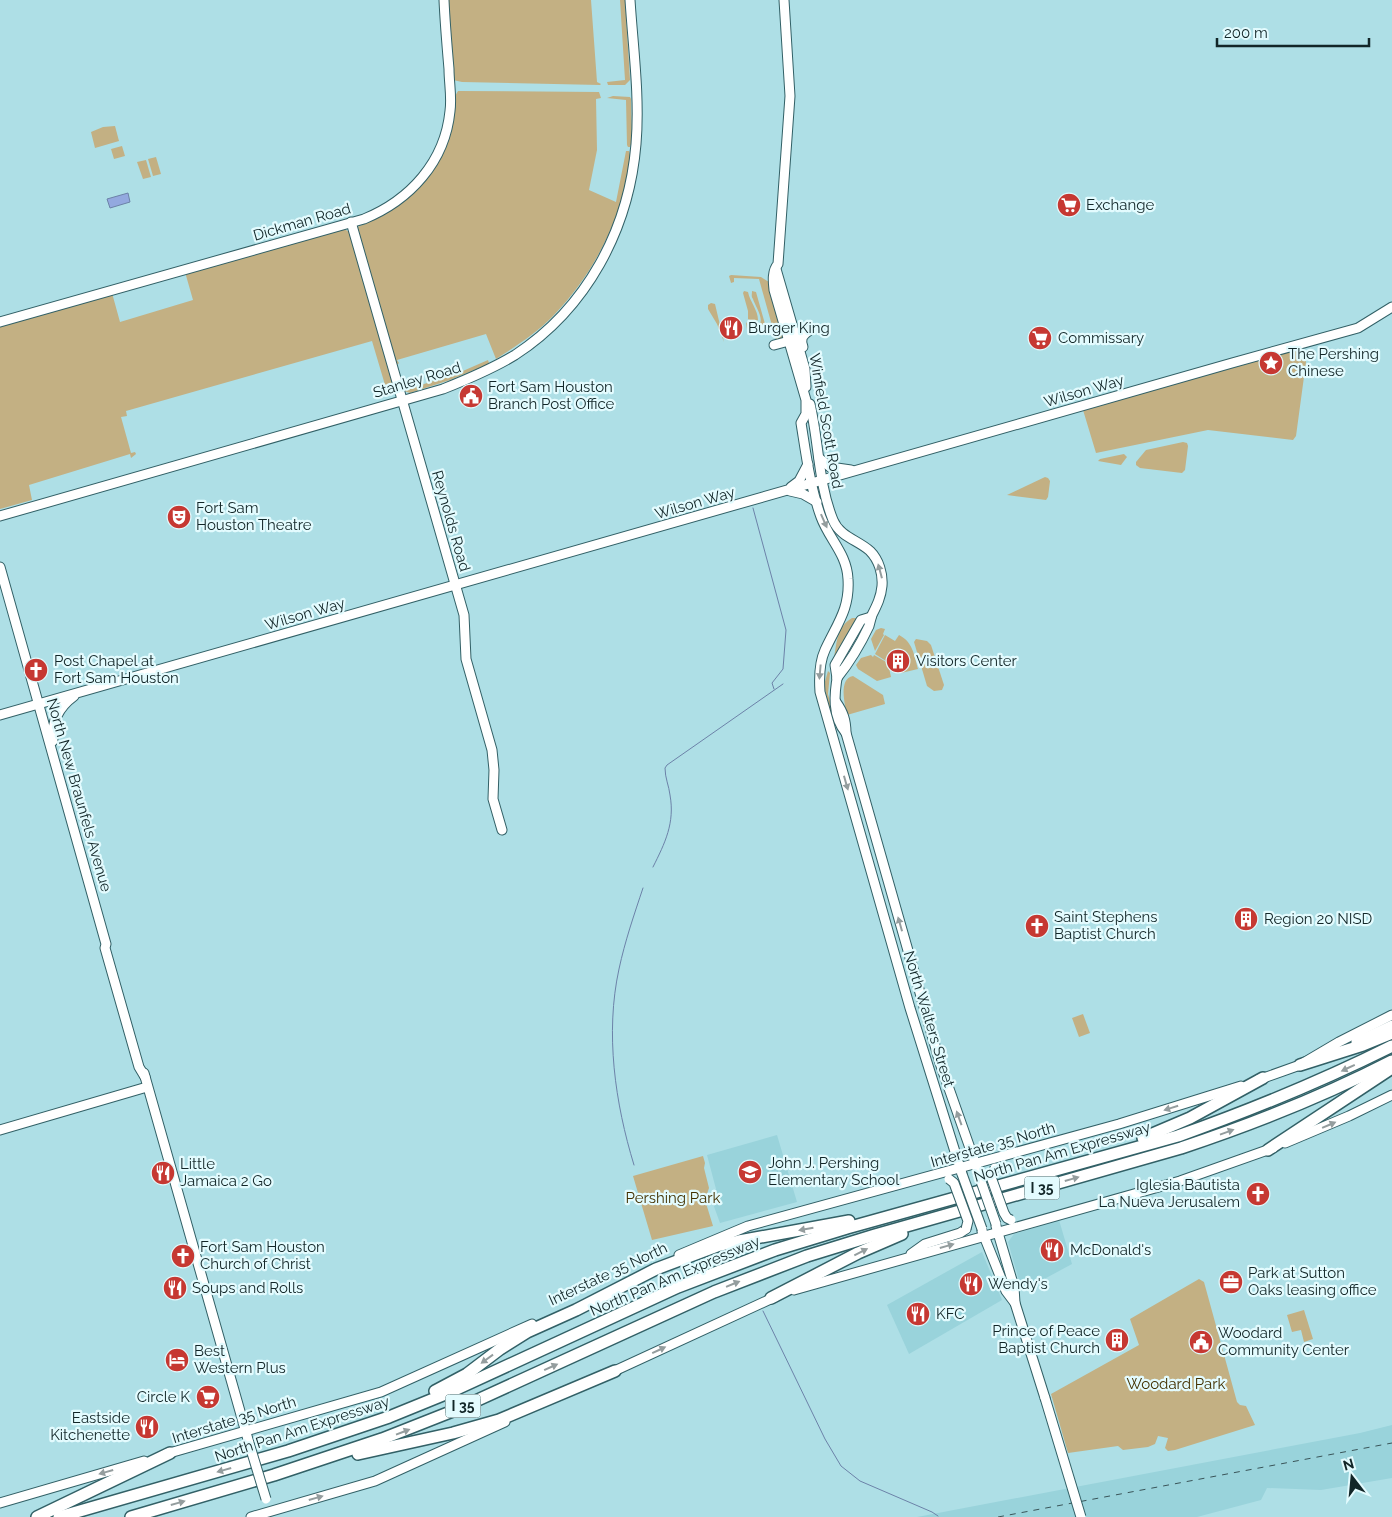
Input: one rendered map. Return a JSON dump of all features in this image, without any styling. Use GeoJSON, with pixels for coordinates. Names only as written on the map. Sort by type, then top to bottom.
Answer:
{"type":"FeatureCollection","features":[{"type":"Feature","properties":{"kind":"highway"},"geometry":{"type":"LineString","coordinates":[[1300,1065],[1363,1045],[1392,1033]]}},
{"type":"Feature","properties":{"kind":"highway","name":"North Pan Am Expressway"},"geometry":{"type":"LineString","coordinates":[[59,1517],[288,1451],[363,1427],[417,1406],[678,1287],[775,1250],[1062,1167],[1178,1136],[1230,1118],[1316,1083],[1392,1046]]}},
{"type":"Feature","properties":{"kind":"highway","name":"North Pan Am Expressway"},"geometry":{"type":"LineString","coordinates":[[131,1517],[354,1450],[418,1426],[736,1283],[807,1256],[1216,1136],[1297,1105],[1392,1061]]}},
{"type":"Feature","properties":{"kind":"highway"},"geometry":{"type":"LineString","coordinates":[[1268,1150],[1392,1068]]}},
{"type":"Feature","properties":{"kind":"highway"},"geometry":{"type":"LineString","coordinates":[[1062,1167],[1169,1128],[1263,1078]]}},
{"type":"Feature","properties":{"kind":"highway"},"geometry":{"type":"LineString","coordinates":[[288,1451],[382,1414],[444,1386],[467,1374],[527,1332],[576,1310],[655,1269],[718,1246],[739,1241],[859,1219],[956,1198]]}},
{"type":"Feature","properties":{"kind":"highway"},"geometry":{"type":"LineString","coordinates":[[771,1298],[876,1244],[958,1212]]}},
{"type":"Feature","properties":{"kind":"highway"},"geometry":{"type":"LineString","coordinates":[[274,1475],[453,1433],[499,1420],[615,1371]]}},
{"type":"Feature","properties":{"kind":"highway"},"geometry":{"type":"LineString","coordinates":[[37,1517],[170,1453]]}},
{"type":"Feature","properties":{"kind":"street","name":"Dickman Road"},"geometry":{"type":"LineString","coordinates":[[0,322],[351,222],[376,214],[399,201],[422,178],[440,149],[448,123],[450,110],[444,0]]}},
{"type":"Feature","properties":{"kind":"street","name":"Stanley Road"},"geometry":{"type":"LineString","coordinates":[[0,516],[443,389],[470,379],[517,354],[566,311],[584,288],[604,258],[625,208],[632,179],[637,126],[630,0]]}},
{"type":"Feature","properties":{"kind":"street","name":"Winfield Scott Road"},"geometry":{"type":"LineString","coordinates":[[784,0],[790,96],[778,264],[775,266],[806,369],[806,385],[827,502],[834,523],[840,531],[871,552],[880,567],[882,590],[878,604],[871,617],[865,623],[839,667],[835,692],[836,712],[839,724],[846,732]]}},
{"type":"Feature","properties":{"kind":"street","name":"Reynolds Road"},"geometry":{"type":"LineString","coordinates":[[351,222],[464,615],[466,658],[492,750],[494,770],[493,799],[502,830]]}},
{"type":"Feature","properties":{"kind":"street"},"geometry":{"type":"LineString","coordinates":[[774,345],[789,341],[774,290],[773,276],[775,266]]}},
{"type":"Feature","properties":{"kind":"street","name":"Wilson Way"},"geometry":{"type":"LineString","coordinates":[[0,715],[1358,328],[1392,307]]}},
{"type":"Feature","properties":{"kind":"street"},"geometry":{"type":"LineString","coordinates":[[792,322],[798,328],[812,328],[804,334],[801,340],[806,369]]}},
{"type":"Feature","properties":{"kind":"street","name":"Winfield Scott Road"},"geometry":{"type":"LineString","coordinates":[[789,341],[806,400],[806,414],[801,423],[812,484],[821,517],[842,553],[847,567],[848,594],[845,612],[824,651],[819,680],[820,692],[833,736]]}},
{"type":"Feature","properties":{"kind":"street"},"geometry":{"type":"LineString","coordinates":[[819,458],[830,467],[856,471]]}},
{"type":"Feature","properties":{"kind":"street"},"geometry":{"type":"LineString","coordinates":[[787,491],[799,481],[808,464]]}},
{"type":"Feature","properties":{"kind":"street"},"geometry":{"type":"LineString","coordinates":[[827,502],[833,483],[844,475]]}},
{"type":"Feature","properties":{"kind":"street"},"geometry":{"type":"LineString","coordinates":[[787,491],[803,494],[817,502]]}},
{"type":"Feature","properties":{"kind":"street","name":"North New Braunfels Avenue"},"geometry":{"type":"LineString","coordinates":[[0,567],[106,944],[105,948],[139,1067],[145,1077],[270,1514]]}},
{"type":"Feature","properties":{"kind":"street"},"geometry":{"type":"LineString","coordinates":[[56,763],[52,738],[54,724],[61,707],[80,692]]}},
{"type":"Feature","properties":{"kind":"street","name":"North Walters Street"},"geometry":{"type":"LineString","coordinates":[[846,732],[940,1063],[997,1228],[1014,1287],[1015,1303],[1081,1517]]}},
{"type":"Feature","properties":{"kind":"street","name":"North Walters Street"},"geometry":{"type":"LineString","coordinates":[[833,736],[908,1000],[961,1171],[1006,1291],[1015,1303]]}},
{"type":"Feature","properties":{"kind":"street"},"geometry":{"type":"LineString","coordinates":[[1300,1065],[1392,1015]]}},
{"type":"Feature","properties":{"kind":"street"},"geometry":{"type":"LineString","coordinates":[[1300,1065],[1362,1040],[1392,1025]]}},
{"type":"Feature","properties":{"kind":"street","name":"Interstate 35 North"},"geometry":{"type":"LineString","coordinates":[[0,1503],[381,1392],[655,1269],[676,1256],[748,1226],[919,1180],[976,1167],[1013,1154],[1234,1088],[1300,1065]]}},
{"type":"Feature","properties":{"kind":"street"},"geometry":{"type":"LineString","coordinates":[[0,1130],[147,1087]]}},
{"type":"Feature","properties":{"kind":"street"},"geometry":{"type":"LineString","coordinates":[[251,1517],[270,1514],[374,1481],[573,1392],[771,1298],[983,1232],[1028,1223],[1180,1180],[1268,1150],[1349,1116],[1392,1095]]}},
{"type":"Feature","properties":{"kind":"street"},"geometry":{"type":"LineString","coordinates":[[1013,1154],[995,1168],[991,1177],[1007,1218],[1028,1223]]}},
{"type":"Feature","properties":{"kind":"street"},"geometry":{"type":"LineString","coordinates":[[904,1258],[925,1244],[960,1234],[966,1229],[968,1221],[954,1183],[948,1179],[919,1180]]}},
{"type":"Feature","properties":{"kind":"shaded area"},"geometry":{"type":"Polygon","coordinates":[[[128,193],[130,202],[110,208],[107,199],[128,193]]]}},
{"type":"Feature","properties":{"kind":"shaded area","name":"John J. Pershing Elementary School"},"geometry":{"type":"Polygon","coordinates":[[[777,1135],[797,1202],[720,1223],[712,1201],[716,1189],[707,1155],[777,1135]]]}},
{"type":"Feature","properties":{"kind":"shaded area"},"geometry":{"type":"Polygon","coordinates":[[[1059,1220],[1072,1264],[1022,1291],[1008,1242],[1014,1234],[1059,1220]]]}},
{"type":"Feature","properties":{"kind":"shaded area"},"geometry":{"type":"Polygon","coordinates":[[[982,1252],[1002,1300],[909,1354],[887,1305],[982,1252]]]}},
{"type":"Feature","properties":{"kind":"shaded area"},"geometry":{"type":"Polygon","coordinates":[[[1392,1425],[1392,1478],[1321,1490],[1267,1488],[1261,1500],[1197,1517],[917,1517],[1360,1433],[1392,1425]]]}},
{"type":"Feature","properties":{"kind":"green space"},"geometry":{"type":"Polygon","coordinates":[[[447,0],[591,0],[597,82],[601,84],[462,82],[453,80],[447,0]]]}},
{"type":"Feature","properties":{"kind":"green space"},"geometry":{"type":"Polygon","coordinates":[[[620,0],[625,0],[630,80],[625,85],[608,85],[607,82],[625,80],[620,0]]]}},
{"type":"Feature","properties":{"kind":"green space"},"geometry":{"type":"Polygon","coordinates":[[[458,91],[599,92],[601,98],[596,99],[597,150],[589,190],[616,202],[626,151],[629,151],[630,156],[628,177],[619,209],[596,258],[566,302],[541,328],[496,359],[486,334],[397,360],[399,363],[397,365],[357,227],[387,213],[400,204],[423,184],[433,171],[450,137],[455,96],[458,91]]]}},
{"type":"Feature","properties":{"kind":"green space"},"geometry":{"type":"Polygon","coordinates":[[[613,96],[630,97],[631,99],[632,141],[630,147],[627,145],[626,100],[607,98],[613,96]]]}},
{"type":"Feature","properties":{"kind":"green space"},"geometry":{"type":"Polygon","coordinates":[[[115,126],[119,141],[95,148],[91,132],[103,127],[115,126]]]}},
{"type":"Feature","properties":{"kind":"green space"},"geometry":{"type":"Polygon","coordinates":[[[122,146],[125,156],[114,159],[111,149],[122,146]]]}},
{"type":"Feature","properties":{"kind":"green space"},"geometry":{"type":"Polygon","coordinates":[[[156,157],[161,174],[153,176],[148,159],[156,157]]]}},
{"type":"Feature","properties":{"kind":"green space"},"geometry":{"type":"Polygon","coordinates":[[[146,160],[151,177],[143,179],[137,162],[146,160]]]}},
{"type":"Feature","properties":{"kind":"green space"},"geometry":{"type":"Polygon","coordinates":[[[343,228],[349,232],[395,393],[388,395],[372,341],[126,411],[127,416],[121,417],[131,453],[135,452],[136,454],[131,458],[130,454],[29,485],[32,500],[0,509],[0,325],[112,293],[120,322],[193,300],[185,272],[343,228]]]}},
{"type":"Feature","properties":{"kind":"green space"},"geometry":{"type":"Polygon","coordinates":[[[729,276],[761,277],[769,282],[786,337],[778,341],[776,340],[759,279],[734,278],[734,282],[731,283],[729,276]]]}},
{"type":"Feature","properties":{"kind":"green space"},"geometry":{"type":"Polygon","coordinates":[[[744,291],[748,292],[757,313],[758,320],[754,322],[748,319],[744,291]]]}},
{"type":"Feature","properties":{"kind":"green space"},"geometry":{"type":"Polygon","coordinates":[[[752,291],[756,292],[765,324],[747,329],[746,322],[750,326],[757,325],[761,320],[752,297],[752,291]]]}},
{"type":"Feature","properties":{"kind":"green space"},"geometry":{"type":"Polygon","coordinates":[[[711,303],[715,304],[724,342],[717,324],[708,309],[708,305],[711,303]]]}},
{"type":"Feature","properties":{"kind":"green space"},"geometry":{"type":"Polygon","coordinates":[[[1299,349],[1304,352],[1306,362],[1296,436],[1293,440],[1208,430],[1096,453],[1083,410],[1299,349]]]}},
{"type":"Feature","properties":{"kind":"green space"},"geometry":{"type":"Polygon","coordinates":[[[488,360],[489,363],[486,365],[450,380],[410,393],[404,391],[402,386],[408,389],[456,374],[488,360]]]}},
{"type":"Feature","properties":{"kind":"green space"},"geometry":{"type":"Polygon","coordinates":[[[1183,442],[1187,443],[1188,446],[1185,470],[1182,473],[1140,468],[1136,465],[1136,462],[1146,450],[1183,442]]]}},
{"type":"Feature","properties":{"kind":"green space"},"geometry":{"type":"Polygon","coordinates":[[[1124,454],[1127,457],[1121,465],[1098,461],[1100,459],[1124,454]]]}},
{"type":"Feature","properties":{"kind":"green space"},"geometry":{"type":"Polygon","coordinates":[[[1045,477],[1050,481],[1046,500],[1007,495],[1045,477]]]}},
{"type":"Feature","properties":{"kind":"green space"},"geometry":{"type":"Polygon","coordinates":[[[852,618],[857,618],[858,620],[834,658],[841,630],[852,618]]]}},
{"type":"Feature","properties":{"kind":"green space"},"geometry":{"type":"Polygon","coordinates":[[[885,629],[884,635],[875,651],[871,639],[876,630],[885,629]]]}},
{"type":"Feature","properties":{"kind":"green space"},"geometry":{"type":"Polygon","coordinates":[[[885,635],[895,641],[899,635],[907,641],[912,649],[918,669],[901,673],[899,668],[907,665],[903,652],[900,653],[903,653],[904,656],[901,654],[891,657],[891,659],[886,661],[875,654],[885,635]]]}},
{"type":"Feature","properties":{"kind":"green space"},"geometry":{"type":"Polygon","coordinates":[[[916,639],[927,641],[931,645],[944,685],[942,690],[934,691],[927,686],[914,642],[916,639]]]}},
{"type":"Feature","properties":{"kind":"green space"},"geometry":{"type":"Polygon","coordinates":[[[871,655],[888,663],[891,677],[877,681],[858,669],[856,665],[861,658],[871,655]]]}},
{"type":"Feature","properties":{"kind":"green space"},"geometry":{"type":"Polygon","coordinates":[[[828,671],[830,673],[828,694],[834,717],[831,717],[824,685],[828,671]]]}},
{"type":"Feature","properties":{"kind":"green space"},"geometry":{"type":"Polygon","coordinates":[[[853,676],[883,695],[885,704],[847,715],[844,687],[848,678],[853,676]]]}},
{"type":"Feature","properties":{"kind":"green space"},"geometry":{"type":"Polygon","coordinates":[[[1083,1014],[1090,1033],[1079,1037],[1072,1018],[1083,1014]]]}},
{"type":"Feature","properties":{"kind":"green space","name":"Pershing Park"},"geometry":{"type":"Polygon","coordinates":[[[703,1156],[709,1188],[705,1200],[713,1226],[652,1240],[633,1176],[703,1156]]]}},
{"type":"Feature","properties":{"kind":"green space","name":"Woodard Park"},"geometry":{"type":"Polygon","coordinates":[[[1199,1279],[1204,1282],[1237,1402],[1240,1405],[1246,1406],[1255,1425],[1175,1450],[1168,1451],[1165,1448],[1168,1438],[1158,1436],[1155,1444],[1148,1447],[1123,1450],[1118,1446],[1068,1453],[1051,1394],[1139,1345],[1130,1319],[1199,1279]]]}},
{"type":"Feature","properties":{"kind":"green space"},"geometry":{"type":"Polygon","coordinates":[[[1304,1310],[1313,1339],[1304,1342],[1301,1330],[1292,1332],[1287,1315],[1304,1310]]]}},
{"type":"Feature","properties":{"kind":"waterway"},"geometry":{"type":"LineString","coordinates":[[753,508],[786,630],[783,669],[772,683],[774,689]]}},
{"type":"Feature","properties":{"kind":"waterway"},"geometry":{"type":"LineString","coordinates":[[653,867],[665,841],[670,824],[671,805],[665,772],[667,765],[783,684]]}},
{"type":"Feature","properties":{"kind":"waterway"},"geometry":{"type":"LineString","coordinates":[[634,1165],[617,1093],[614,1068],[613,1018],[621,959],[643,888]]}},
{"type":"Feature","properties":{"kind":"waterway"},"geometry":{"type":"LineString","coordinates":[[763,1311],[825,1439],[841,1466],[860,1481],[938,1516]]}},
{"type":"Feature","properties":{"kind":"railway"},"geometry":{"type":"LineString","coordinates":[[998,1517],[1392,1443]]}},
{"type":"Feature","properties":{"kind":"place","name":"Exchange"},"geometry":{"type":"Point","coordinates":[1069,205]}},
{"type":"Feature","properties":{"kind":"place","name":"Burger King"},"geometry":{"type":"Point","coordinates":[731,328]}},
{"type":"Feature","properties":{"kind":"place","name":"Commissary"},"geometry":{"type":"Point","coordinates":[1040,338]}},
{"type":"Feature","properties":{"kind":"place","name":"The Pershing Chinese"},"geometry":{"type":"Point","coordinates":[1271,363]}},
{"type":"Feature","properties":{"kind":"place","name":"Fort Sam Houston Branch Post Office"},"geometry":{"type":"Point","coordinates":[471,396]}},
{"type":"Feature","properties":{"kind":"place","name":"Fort Sam Houston Theatre"},"geometry":{"type":"Point","coordinates":[179,517]}},
{"type":"Feature","properties":{"kind":"place","name":"Visitors Center"},"geometry":{"type":"Point","coordinates":[898,661]}},
{"type":"Feature","properties":{"kind":"place","name":"Post Chapel at Fort Sam Houston"},"geometry":{"type":"Point","coordinates":[36,670]}},
{"type":"Feature","properties":{"kind":"place","name":"Region 20 NISD"},"geometry":{"type":"Point","coordinates":[1246,919]}},
{"type":"Feature","properties":{"kind":"place","name":"Saint Stephens Baptist Church"},"geometry":{"type":"Point","coordinates":[1037,926]}},
{"type":"Feature","properties":{"kind":"place","name":"John J. Pershing Elementary School"},"geometry":{"type":"Point","coordinates":[750,1172]}},
{"type":"Feature","properties":{"kind":"place","name":"Little Jamaica 2 Go"},"geometry":{"type":"Point","coordinates":[163,1173]}},
{"type":"Feature","properties":{"kind":"place","name":"Iglesia Bautista La Nueva Jerusalem"},"geometry":{"type":"Point","coordinates":[1258,1194]}},
{"type":"Feature","properties":{"kind":"place","name":"McDonald's"},"geometry":{"type":"Point","coordinates":[1052,1250]}},
{"type":"Feature","properties":{"kind":"place","name":"Fort Sam Houston Church of Christ"},"geometry":{"type":"Point","coordinates":[183,1256]}},
{"type":"Feature","properties":{"kind":"place","name":"Park at Sutton Oaks leasing office"},"geometry":{"type":"Point","coordinates":[1231,1282]}},
{"type":"Feature","properties":{"kind":"place","name":"Wendy's"},"geometry":{"type":"Point","coordinates":[971,1284]}},
{"type":"Feature","properties":{"kind":"place","name":"Soups and Rolls"},"geometry":{"type":"Point","coordinates":[175,1288]}},
{"type":"Feature","properties":{"kind":"place","name":"KFC"},"geometry":{"type":"Point","coordinates":[918,1314]}},
{"type":"Feature","properties":{"kind":"place","name":"Prince of Peace Baptist Church"},"geometry":{"type":"Point","coordinates":[1117,1340]}},
{"type":"Feature","properties":{"kind":"place","name":"Woodard Community Center"},"geometry":{"type":"Point","coordinates":[1201,1342]}},
{"type":"Feature","properties":{"kind":"place","name":"Best Western Plus"},"geometry":{"type":"Point","coordinates":[177,1360]}},
{"type":"Feature","properties":{"kind":"place","name":"Circle K"},"geometry":{"type":"Point","coordinates":[208,1397]}},
{"type":"Feature","properties":{"kind":"place","name":"Eastside Kitchenette"},"geometry":{"type":"Point","coordinates":[147,1427]}}]}
